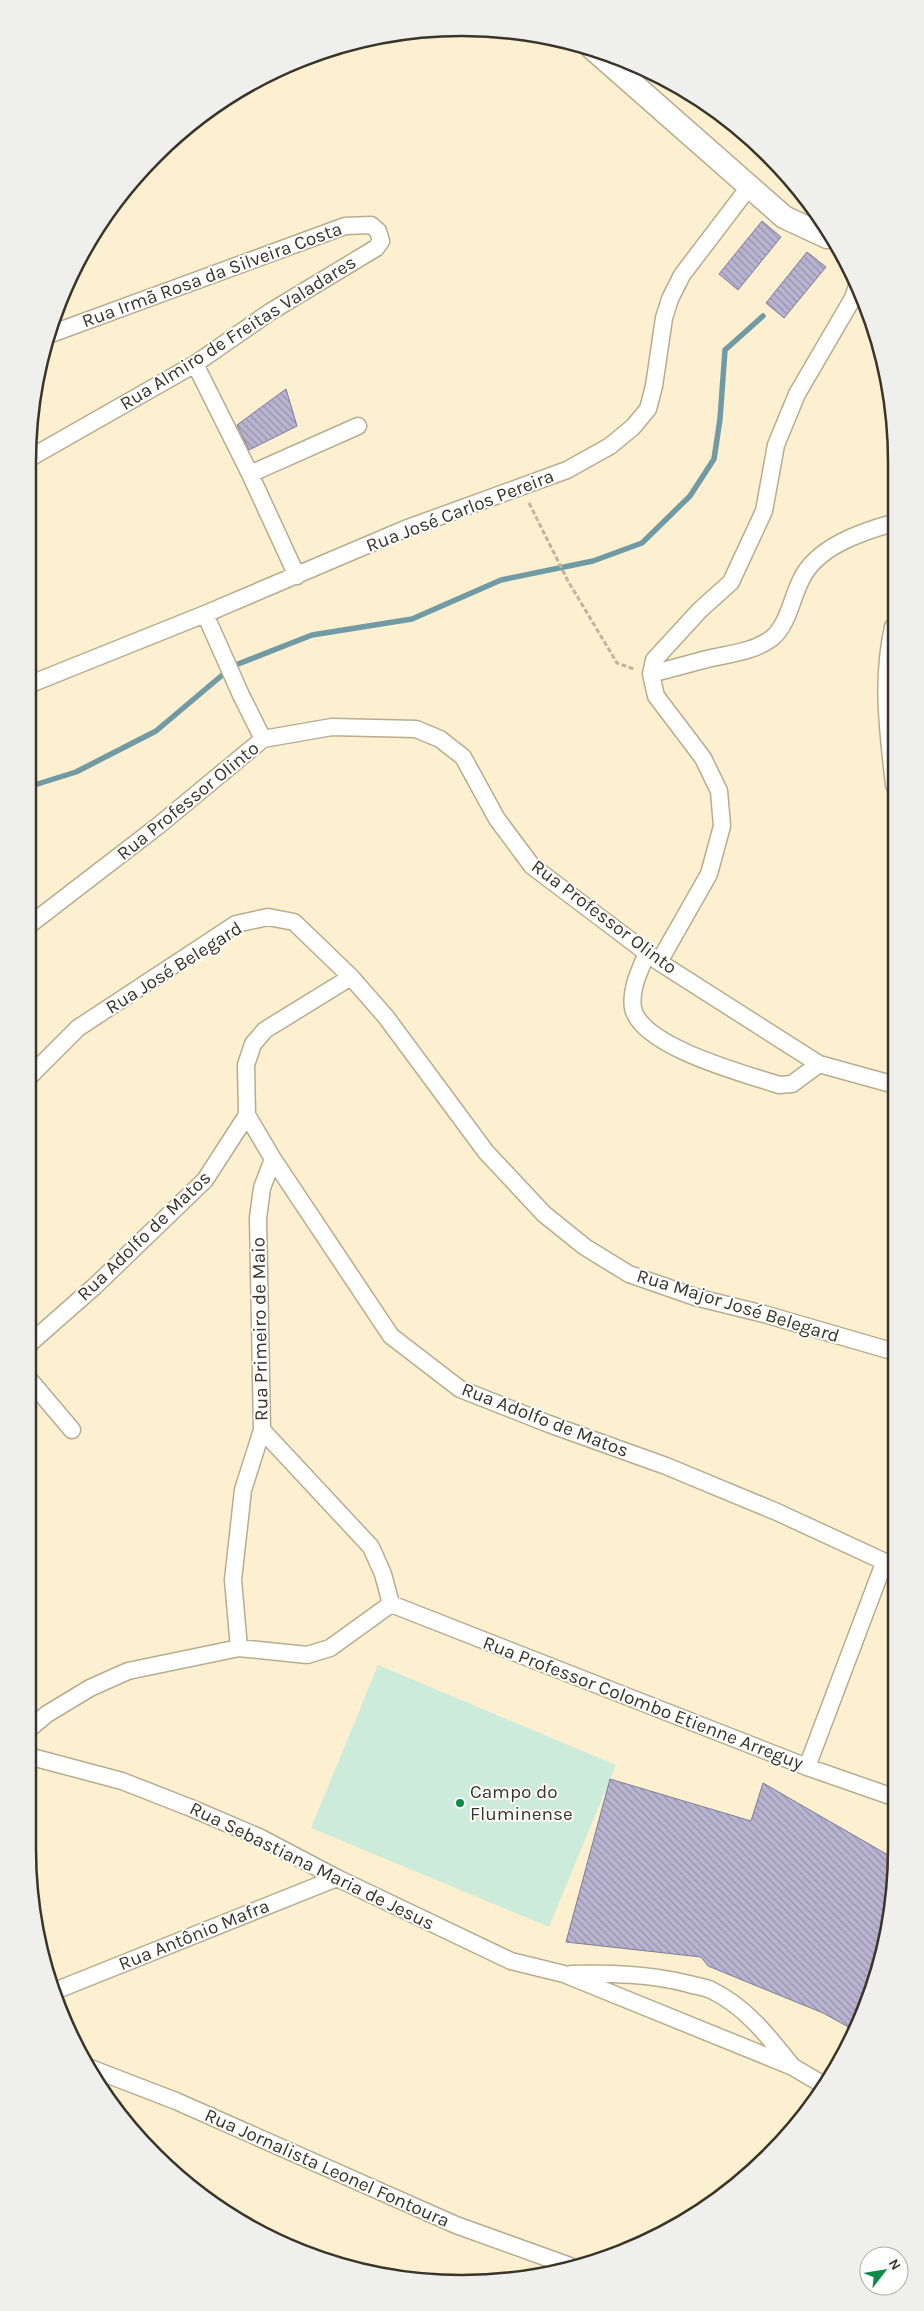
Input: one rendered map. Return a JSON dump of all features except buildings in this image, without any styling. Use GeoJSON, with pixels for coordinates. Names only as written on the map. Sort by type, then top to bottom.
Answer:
{"type":"FeatureCollection","features":[{"type":"Feature","properties":{"kind":"main road"},"geometry":{"type":"LineString","coordinates":[[609,63],[784,217],[822,235]]}},
{"type":"Feature","properties":{"kind":"main road"},"geometry":{"type":"LineString","coordinates":[[784,217],[815,224]]}},
{"type":"Feature","properties":{"kind":"street","name":"Rua José Carlos Pereira"},"geometry":{"type":"LineString","coordinates":[[36,682],[297,576],[405,529],[567,470],[610,446],[633,427],[648,408],[654,386],[660,342],[670,299],[682,275],[750,188]]}},
{"type":"Feature","properties":{"kind":"street","name":"Rua Irmã Rosa da Silveira Costa"},"geometry":{"type":"LineString","coordinates":[[57,332],[345,226],[362,224],[375,227],[380,234],[381,241],[370,251]]}},
{"type":"Feature","properties":{"kind":"street","name":"Rua Almiro de Freitas Valadares"},"geometry":{"type":"LineString","coordinates":[[36,454],[195,364],[270,312],[370,251]]}},
{"type":"Feature","properties":{"kind":"street"},"geometry":{"type":"LineString","coordinates":[[820,1064],[792,1084],[779,1085],[692,1056],[653,1035],[633,1010],[632,994],[653,957],[709,874],[722,826],[719,792],[703,758],[656,696],[651,674],[654,660],[668,642],[731,582],[764,511],[776,445],[797,394],[854,296]]}},
{"type":"Feature","properties":{"kind":"street"},"geometry":{"type":"LineString","coordinates":[[195,364],[250,474],[297,576]]}},
{"type":"Feature","properties":{"kind":"street"},"geometry":{"type":"LineString","coordinates":[[250,474],[358,426]]}},
{"type":"Feature","properties":{"kind":"street"},"geometry":{"type":"LineString","coordinates":[[651,674],[748,650],[773,637],[792,603],[801,578],[813,562],[832,547],[875,528],[888,524]]}},
{"type":"Feature","properties":{"kind":"street"},"geometry":{"type":"LineString","coordinates":[[205,614],[241,696],[263,739]]}},
{"type":"Feature","properties":{"kind":"street"},"geometry":{"type":"LineString","coordinates":[[888,658],[885,676],[888,728]]}},
{"type":"Feature","properties":{"kind":"street","name":"Rua Professor Olinto"},"geometry":{"type":"LineString","coordinates":[[36,920],[158,826],[263,739],[332,727],[416,729],[440,739],[464,757],[497,819],[532,866],[653,957],[820,1064],[888,1083]]}},
{"type":"Feature","properties":{"kind":"street","name":"Rua José Belegard"},"geometry":{"type":"LineString","coordinates":[[36,1070],[78,1028],[236,924],[268,917],[294,922],[352,977]]}},
{"type":"Feature","properties":{"kind":"street","name":"Rua Adolfo de Matos"},"geometry":{"type":"LineString","coordinates":[[352,977],[265,1030],[253,1044],[246,1065],[247,1115],[273,1159],[392,1336],[460,1389],[549,1424],[666,1466],[776,1512],[888,1564]]}},
{"type":"Feature","properties":{"kind":"street","name":"Rua Major José Belegard"},"geometry":{"type":"LineString","coordinates":[[352,977],[386,1017],[486,1152],[544,1214],[585,1247],[629,1274],[695,1297],[764,1314],[888,1350]]}},
{"type":"Feature","properties":{"kind":"street","name":"Rua Adolfo de Matos"},"geometry":{"type":"LineString","coordinates":[[36,1338],[95,1286],[206,1180],[247,1115]]}},
{"type":"Feature","properties":{"kind":"street","name":"Rua Primeiro de Maio"},"geometry":{"type":"LineString","coordinates":[[239,1648],[233,1580],[243,1490],[262,1430],[258,1218],[262,1188],[273,1159]]}},
{"type":"Feature","properties":{"kind":"street"},"geometry":{"type":"LineString","coordinates":[[36,1387],[72,1430]]}},
{"type":"Feature","properties":{"kind":"street"},"geometry":{"type":"LineString","coordinates":[[36,1723],[47,1714],[90,1688],[128,1671],[239,1648],[307,1656],[330,1648],[391,1604],[384,1574],[371,1547],[262,1430]]}},
{"type":"Feature","properties":{"kind":"street"},"geometry":{"type":"LineString","coordinates":[[807,1768],[888,1570]]}},
{"type":"Feature","properties":{"kind":"street","name":"Rua Professor Colombo Etienne Arreguy"},"geometry":{"type":"LineString","coordinates":[[391,1604],[807,1768],[888,1795]]}},
{"type":"Feature","properties":{"kind":"street","name":"Rua Sebastiana Maria de Jesus"},"geometry":{"type":"LineString","coordinates":[[36,1758],[122,1781],[191,1808],[259,1837],[336,1878],[511,1961],[564,1974],[793,2067],[819,2082]]}},
{"type":"Feature","properties":{"kind":"street","name":"Rua Antônio Mafra"},"geometry":{"type":"LineString","coordinates":[[60,1989],[336,1878]]}},
{"type":"Feature","properties":{"kind":"street","name":"Rua Sebastiana Maria de Jesus"},"geometry":{"type":"LineString","coordinates":[[564,1974],[622,1973],[656,1977],[711,1990],[743,2011],[766,2033],[793,2067]]}},
{"type":"Feature","properties":{"kind":"street","name":"Rua Jornalista Leonel Fontoura"},"geometry":{"type":"LineString","coordinates":[[99,2071],[176,2101],[456,2225],[561,2263]]}},
{"type":"Feature","properties":{"kind":"path"},"geometry":{"type":"LineString","coordinates":[[521,487],[568,581],[617,663],[651,674]]}},
{"type":"Feature","properties":{"kind":"green space","name":"Campo do Fluminense"},"geometry":{"type":"Polygon","coordinates":[[[378,1665],[616,1765],[549,1927],[311,1828],[378,1665]]]}},
{"type":"Feature","properties":{"kind":"waterway"},"geometry":{"type":"LineString","coordinates":[[36,784],[76,772],[156,731],[233,666],[312,635],[412,619],[501,580],[593,561],[642,543],[690,496],[714,459],[720,419],[725,350],[763,316]]}},
{"type":"Feature","properties":{"kind":"place","name":"Campo do Fluminense"},"geometry":{"type":"Point","coordinates":[460,1803]}}]}
